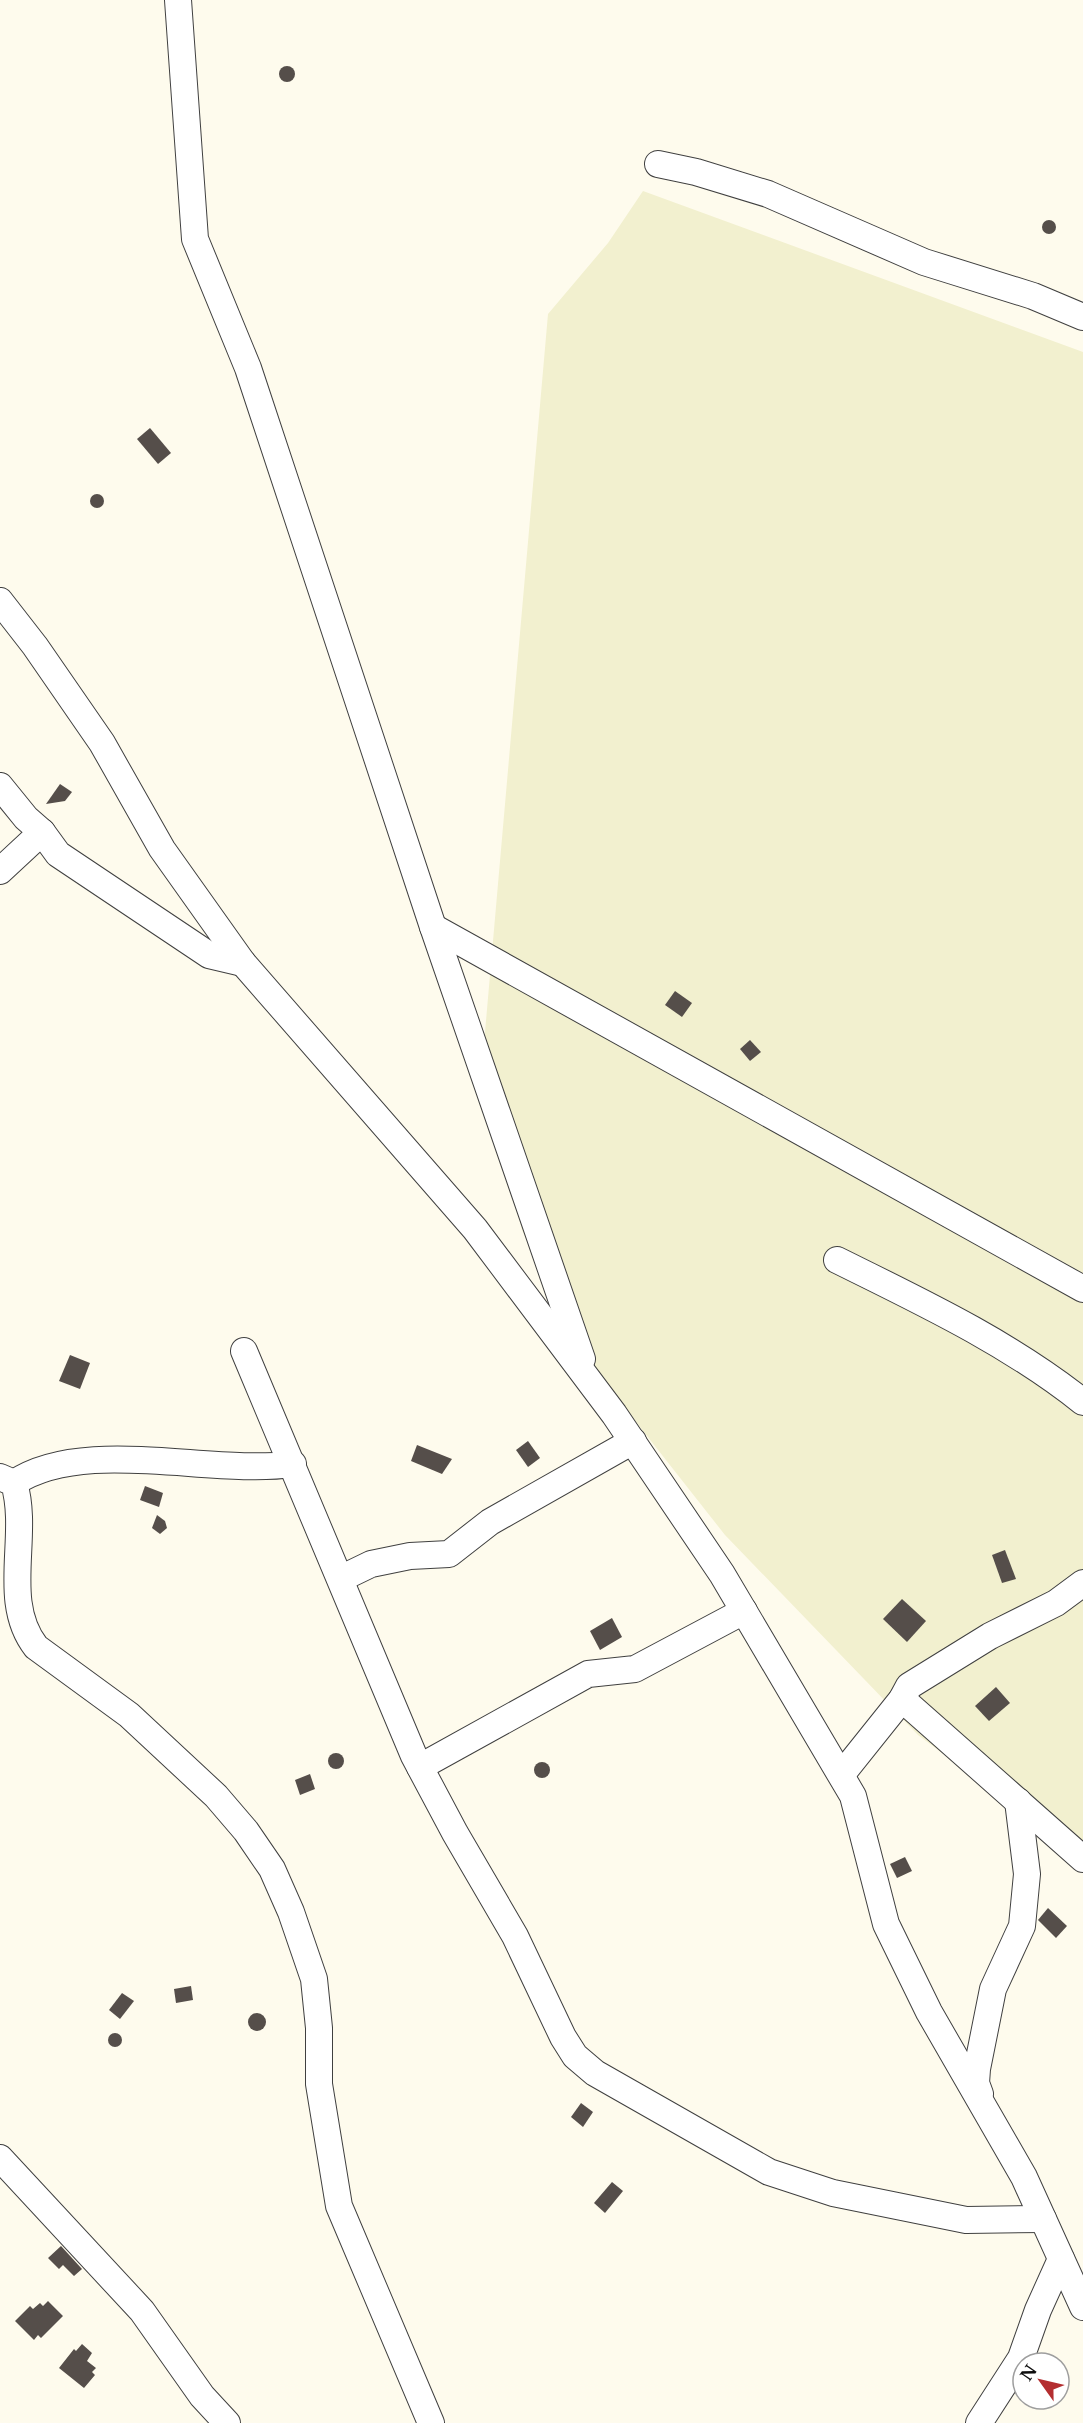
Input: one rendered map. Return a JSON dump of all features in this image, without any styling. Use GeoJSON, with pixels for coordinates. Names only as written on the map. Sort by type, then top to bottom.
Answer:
{"type":"FeatureCollection","features":[{"type":"Feature","properties":{"kind":"street"},"geometry":{"type":"LineString","coordinates":[[178,0],[195,239],[248,368],[433,927],[590,1380]]}},
{"type":"Feature","properties":{"kind":"street"},"geometry":{"type":"LineString","coordinates":[[658,164],[696,172],[768,194],[924,262],[1033,296],[1083,317]]}},
{"type":"Feature","properties":{"kind":"street"},"geometry":{"type":"LineString","coordinates":[[0,602],[35,646],[102,743],[162,849],[243,963],[475,1229],[590,1380],[633,1441],[744,1611],[842,1773],[853,1796],[886,1924],[929,2012],[1024,2177],[1083,2307]]}},
{"type":"Feature","properties":{"kind":"street"},"geometry":{"type":"LineString","coordinates":[[0,786],[26,818],[42,832],[58,854],[208,955],[243,963]]}},
{"type":"Feature","properties":{"kind":"street"},"geometry":{"type":"LineString","coordinates":[[0,871],[42,832]]}},
{"type":"Feature","properties":{"kind":"street"},"geometry":{"type":"LineString","coordinates":[[433,927],[1083,1288]]}},
{"type":"Feature","properties":{"kind":"street"},"geometry":{"type":"LineString","coordinates":[[837,1260],[998,1343],[1083,1402]]}},
{"type":"Feature","properties":{"kind":"street"},"geometry":{"type":"LineString","coordinates":[[244,1351],[342,1578],[420,1767],[455,1833],[515,1936],[563,2037],[575,2056],[595,2073],[769,2172],[833,2193],[966,2220],[1043,2219]]}},
{"type":"Feature","properties":{"kind":"street"},"geometry":{"type":"LineString","coordinates":[[342,1578],[371,1564],[410,1556],[449,1554],[490,1522],[633,1441]]}},
{"type":"Feature","properties":{"kind":"street"},"geometry":{"type":"LineString","coordinates":[[293,1464],[268,1467],[166,1460],[83,1461],[47,1466],[7,1480],[20,1503],[17,1614],[24,1633],[36,1647],[129,1715],[216,1796],[246,1831],[272,1869],[291,1912],[314,1979],[319,2028],[319,2084],[339,2206],[431,2423]]}},
{"type":"Feature","properties":{"kind":"street"},"geometry":{"type":"LineString","coordinates":[[842,1773],[902,1700],[909,1686],[990,1636],[1056,1603],[1083,1583]]}},
{"type":"Feature","properties":{"kind":"street"},"geometry":{"type":"LineString","coordinates":[[420,1767],[588,1674],[635,1669],[744,1611]]}},
{"type":"Feature","properties":{"kind":"street"},"geometry":{"type":"LineString","coordinates":[[902,1700],[1018,1802],[1078,1845]]}},
{"type":"Feature","properties":{"kind":"street"},"geometry":{"type":"LineString","coordinates":[[989,2116],[976,2083],[976,2070],[993,1989],[1022,1926],[1026,1874],[1018,1802]]}},
{"type":"Feature","properties":{"kind":"street"},"geometry":{"type":"LineString","coordinates":[[0,2158],[142,2311],[202,2396],[227,2423]]}},
{"type":"Feature","properties":{"kind":"street"},"geometry":{"type":"LineString","coordinates":[[979,2423],[1021,2358],[1038,2310],[1061,2259]]}},
{"type":"Feature","properties":{"kind":"shaded area"},"geometry":{"type":"Polygon","coordinates":[[[643,191],[1083,352],[1083,1858],[918,1735],[725,1535],[577,1347],[522,1230],[483,1055],[548,314],[608,243],[643,191]]]}},
{"type":"Feature","properties":{"kind":"building"},"geometry":{"type":"Polygon","coordinates":[[[287,66],[295,74],[287,82],[279,74],[287,66]]]}},
{"type":"Feature","properties":{"kind":"building"},"geometry":{"type":"Polygon","coordinates":[[[1049,220],[1054,222],[1056,227],[1054,232],[1049,234],[1044,232],[1042,227],[1044,222],[1049,220]]]}},
{"type":"Feature","properties":{"kind":"building"},"geometry":{"type":"Polygon","coordinates":[[[150,428],[171,453],[158,464],[137,439],[150,428]]]}},
{"type":"Feature","properties":{"kind":"building"},"geometry":{"type":"Polygon","coordinates":[[[94,494],[100,494],[104,501],[100,508],[94,508],[90,504],[90,498],[94,494]]]}},
{"type":"Feature","properties":{"kind":"building"},"geometry":{"type":"Polygon","coordinates":[[[60,784],[72,792],[65,801],[46,804],[60,784]]]}},
{"type":"Feature","properties":{"kind":"building"},"geometry":{"type":"Polygon","coordinates":[[[675,991],[692,1003],[682,1017],[665,1005],[675,991]]]}},
{"type":"Feature","properties":{"kind":"building"},"geometry":{"type":"Polygon","coordinates":[[[750,1040],[761,1052],[750,1061],[740,1049],[750,1040]]]}},
{"type":"Feature","properties":{"kind":"building"},"geometry":{"type":"Polygon","coordinates":[[[70,1355],[90,1363],[80,1389],[59,1381],[70,1355]]]}},
{"type":"Feature","properties":{"kind":"building"},"geometry":{"type":"Polygon","coordinates":[[[528,1441],[540,1458],[528,1467],[516,1450],[528,1441]]]}},
{"type":"Feature","properties":{"kind":"building"},"geometry":{"type":"Polygon","coordinates":[[[417,1445],[452,1459],[442,1474],[411,1461],[417,1445]]]}},
{"type":"Feature","properties":{"kind":"building"},"geometry":{"type":"Polygon","coordinates":[[[145,1486],[163,1493],[159,1507],[140,1500],[145,1486]]]}},
{"type":"Feature","properties":{"kind":"building"},"geometry":{"type":"Polygon","coordinates":[[[157,1515],[165,1521],[167,1528],[160,1534],[152,1528],[157,1515]]]}},
{"type":"Feature","properties":{"kind":"building"},"geometry":{"type":"Polygon","coordinates":[[[1005,1550],[1016,1579],[1002,1583],[992,1555],[1005,1550]]]}},
{"type":"Feature","properties":{"kind":"building"},"geometry":{"type":"Polygon","coordinates":[[[902,1599],[926,1621],[907,1642],[883,1619],[902,1599]]]}},
{"type":"Feature","properties":{"kind":"building"},"geometry":{"type":"Polygon","coordinates":[[[612,1618],[622,1637],[600,1650],[590,1631],[612,1618]]]}},
{"type":"Feature","properties":{"kind":"building"},"geometry":{"type":"Polygon","coordinates":[[[996,1687],[1010,1703],[989,1721],[975,1706],[996,1687]]]}},
{"type":"Feature","properties":{"kind":"building"},"geometry":{"type":"Polygon","coordinates":[[[336,1753],[344,1761],[336,1769],[328,1761],[336,1753]]]}},
{"type":"Feature","properties":{"kind":"building"},"geometry":{"type":"Polygon","coordinates":[[[542,1762],[548,1764],[550,1770],[548,1776],[542,1778],[536,1776],[534,1770],[536,1764],[542,1762]]]}},
{"type":"Feature","properties":{"kind":"building"},"geometry":{"type":"Polygon","coordinates":[[[310,1774],[315,1789],[300,1795],[295,1780],[310,1774]]]}},
{"type":"Feature","properties":{"kind":"building"},"geometry":{"type":"Polygon","coordinates":[[[905,1857],[912,1871],[897,1878],[890,1864],[905,1857]]]}},
{"type":"Feature","properties":{"kind":"building"},"geometry":{"type":"Polygon","coordinates":[[[1048,1908],[1067,1926],[1056,1938],[1038,1920],[1048,1908]]]}},
{"type":"Feature","properties":{"kind":"building"},"geometry":{"type":"Polygon","coordinates":[[[191,1986],[193,2000],[176,2003],[174,1989],[191,1986]]]}},
{"type":"Feature","properties":{"kind":"building"},"geometry":{"type":"Polygon","coordinates":[[[122,1993],[134,2001],[120,2019],[109,2010],[122,1993]]]}},
{"type":"Feature","properties":{"kind":"building"},"geometry":{"type":"Polygon","coordinates":[[[253,2013],[261,2013],[266,2018],[264,2029],[253,2031],[248,2026],[248,2018],[253,2013]]]}},
{"type":"Feature","properties":{"kind":"building"},"geometry":{"type":"Polygon","coordinates":[[[112,2033],[118,2033],[122,2040],[118,2047],[112,2047],[108,2043],[108,2037],[112,2033]]]}},
{"type":"Feature","properties":{"kind":"building"},"geometry":{"type":"Polygon","coordinates":[[[581,2103],[593,2112],[583,2127],[571,2117],[581,2103]]]}},
{"type":"Feature","properties":{"kind":"building"},"geometry":{"type":"Polygon","coordinates":[[[612,2182],[623,2191],[605,2213],[594,2203],[612,2182]]]}},
{"type":"Feature","properties":{"kind":"building"},"geometry":{"type":"Polygon","coordinates":[[[61,2246],[82,2269],[74,2276],[63,2265],[59,2269],[48,2258],[61,2246]]]}},
{"type":"Feature","properties":{"kind":"building"},"geometry":{"type":"Polygon","coordinates":[[[48,2301],[63,2316],[41,2338],[38,2335],[34,2340],[15,2321],[30,2306],[33,2309],[40,2303],[43,2306],[48,2301]]]}},
{"type":"Feature","properties":{"kind":"building"},"geometry":{"type":"Polygon","coordinates":[[[82,2344],[92,2353],[87,2361],[96,2368],[92,2372],[95,2375],[84,2388],[59,2368],[74,2349],[76,2351],[82,2344]]]}}]}
